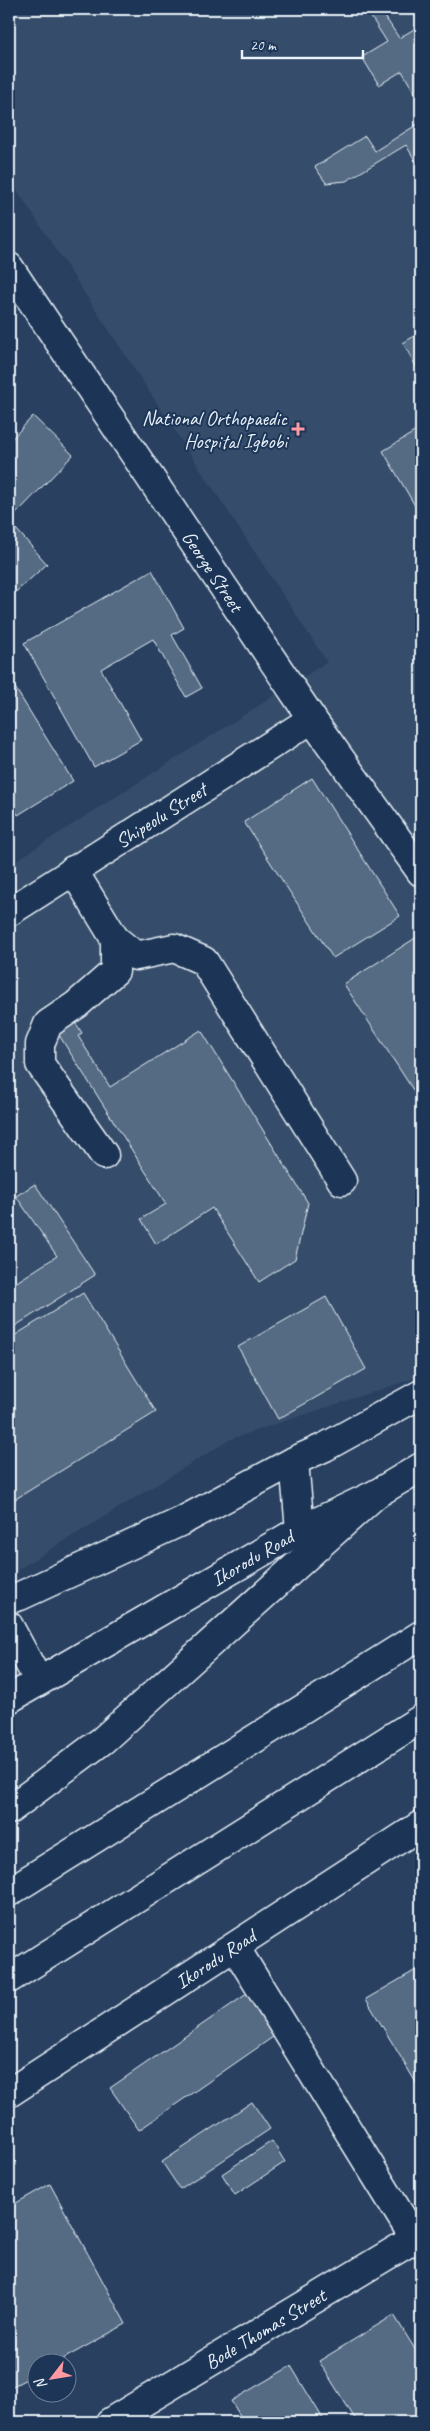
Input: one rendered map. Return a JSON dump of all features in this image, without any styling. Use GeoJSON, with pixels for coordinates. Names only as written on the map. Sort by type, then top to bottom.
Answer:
{"type":"FeatureCollection","features":[{"type":"Feature","properties":{"kind":"main road","name":"George Street"},"geometry":{"type":"LineString","coordinates":[[9,267],[312,719],[421,872]]}},
{"type":"Feature","properties":{"kind":"main road","name":"Shipeolu Street"},"geometry":{"type":"LineString","coordinates":[[9,912],[312,719]]}},
{"type":"Feature","properties":{"kind":"main road"},"geometry":{"type":"LineString","coordinates":[[73,870],[115,940],[136,956],[174,948],[204,961],[342,1181]]}},
{"type":"Feature","properties":{"kind":"main road"},"geometry":{"type":"LineString","coordinates":[[104,1155],[40,1064],[40,1044],[48,1024],[76,1005],[115,971],[115,940]]}},
{"type":"Feature","properties":{"kind":"main road"},"geometry":{"type":"LineString","coordinates":[[9,1599],[20,1596],[180,1522],[294,1461],[325,1447],[421,1394]]}},
{"type":"Feature","properties":{"kind":"main road"},"geometry":{"type":"LineString","coordinates":[[294,1461],[300,1530]]}},
{"type":"Feature","properties":{"kind":"main road","name":"Ikorodu Road"},"geometry":{"type":"LineString","coordinates":[[9,1699],[38,1680],[300,1530],[376,1494],[421,1468]]}},
{"type":"Feature","properties":{"kind":"main road"},"geometry":{"type":"LineString","coordinates":[[9,1810],[103,1740],[376,1494]]}},
{"type":"Feature","properties":{"kind":"main road"},"geometry":{"type":"LineString","coordinates":[[9,1626],[38,1680]]}},
{"type":"Feature","properties":{"kind":"main road"},"geometry":{"type":"LineString","coordinates":[[9,1892],[421,1635]]}},
{"type":"Feature","properties":{"kind":"main road"},"geometry":{"type":"LineString","coordinates":[[9,1980],[421,1719]]}},
{"type":"Feature","properties":{"kind":"main road","name":"Ikorodu Road"},"geometry":{"type":"LineString","coordinates":[[9,2092],[421,1825]]}},
{"type":"Feature","properties":{"kind":"main road"},"geometry":{"type":"LineString","coordinates":[[235,1947],[418,2237]]}},
{"type":"Feature","properties":{"kind":"main road","name":"Bode Thomas Street"},"geometry":{"type":"LineString","coordinates":[[110,2422],[418,2237]]}},
{"type":"Feature","properties":{"kind":"shaded area"},"geometry":{"type":"Polygon","coordinates":[[[9,9],[421,9],[421,1376],[231,1439],[9,1575],[9,865],[327,662],[9,178],[9,9]]]}},
{"type":"Feature","properties":{"kind":"building"},"geometry":{"type":"Polygon","coordinates":[[[366,9],[380,9],[399,38],[421,25],[421,104],[402,71],[379,85],[362,57],[387,42],[366,9]]]}},
{"type":"Feature","properties":{"kind":"building"},"geometry":{"type":"Polygon","coordinates":[[[421,122],[421,170],[406,145],[346,181],[326,183],[315,167],[365,136],[375,151],[421,122]]]}},
{"type":"Feature","properties":{"kind":"building"},"geometry":{"type":"Polygon","coordinates":[[[421,332],[421,375],[403,343],[421,332]]]}},
{"type":"Feature","properties":{"kind":"building"},"geometry":{"type":"Polygon","coordinates":[[[33,416],[73,455],[14,516],[9,511],[9,442],[33,416]]]}},
{"type":"Feature","properties":{"kind":"building"},"geometry":{"type":"Polygon","coordinates":[[[421,428],[421,516],[383,451],[421,428]]]}},
{"type":"Feature","properties":{"kind":"building"},"geometry":{"type":"Polygon","coordinates":[[[9,521],[47,564],[9,598],[9,521]]]}},
{"type":"Feature","properties":{"kind":"building"},"geometry":{"type":"Polygon","coordinates":[[[152,570],[184,628],[172,635],[202,688],[186,697],[153,639],[101,669],[141,740],[94,767],[24,643],[152,570]]]}},
{"type":"Feature","properties":{"kind":"building"},"geometry":{"type":"Polygon","coordinates":[[[9,678],[73,781],[18,815],[11,803],[9,804],[9,678]]]}},
{"type":"Feature","properties":{"kind":"building"},"geometry":{"type":"Polygon","coordinates":[[[312,778],[400,916],[333,958],[244,822],[312,778]]]}},
{"type":"Feature","properties":{"kind":"building"},"geometry":{"type":"Polygon","coordinates":[[[417,937],[421,942],[421,1102],[344,984],[417,937]]]}},
{"type":"Feature","properties":{"kind":"building"},"geometry":{"type":"Polygon","coordinates":[[[75,1022],[82,1033],[78,1036],[110,1087],[201,1030],[308,1203],[295,1259],[259,1282],[212,1208],[156,1244],[141,1219],[166,1204],[57,1032],[75,1022]]]}},
{"type":"Feature","properties":{"kind":"building"},"geometry":{"type":"Polygon","coordinates":[[[35,1184],[95,1275],[12,1328],[9,1323],[9,1287],[57,1256],[16,1196],[35,1184]]]}},
{"type":"Feature","properties":{"kind":"building"},"geometry":{"type":"Polygon","coordinates":[[[83,1293],[156,1412],[9,1503],[9,1339],[83,1293]]]}},
{"type":"Feature","properties":{"kind":"building"},"geometry":{"type":"Polygon","coordinates":[[[326,1297],[366,1369],[278,1419],[238,1347],[326,1297]]]}},
{"type":"Feature","properties":{"kind":"building"},"geometry":{"type":"Polygon","coordinates":[[[421,1967],[421,2091],[366,1999],[421,1967]]]}},
{"type":"Feature","properties":{"kind":"building"},"geometry":{"type":"Polygon","coordinates":[[[254,1989],[283,2030],[139,2130],[110,2088],[254,1989]]]}},
{"type":"Feature","properties":{"kind":"building"},"geometry":{"type":"Polygon","coordinates":[[[252,2102],[270,2129],[180,2189],[162,2162],[252,2102]]]}},
{"type":"Feature","properties":{"kind":"building"},"geometry":{"type":"Polygon","coordinates":[[[272,2141],[285,2162],[235,2195],[222,2174],[272,2141]]]}},
{"type":"Feature","properties":{"kind":"building"},"geometry":{"type":"Polygon","coordinates":[[[50,2184],[126,2324],[72,2354],[28,2354],[28,2378],[9,2388],[9,2207],[50,2184]]]}},
{"type":"Feature","properties":{"kind":"building"},"geometry":{"type":"Polygon","coordinates":[[[394,2315],[421,2359],[421,2422],[357,2422],[319,2361],[394,2315]]]}},
{"type":"Feature","properties":{"kind":"building"},"geometry":{"type":"Polygon","coordinates":[[[291,2366],[325,2422],[244,2422],[231,2401],[291,2366]]]}},
{"type":"Feature","properties":{"kind":"place","name":"National Orthopaedic Hospital Igbobi"},"geometry":{"type":"Point","coordinates":[298,429]}}]}
